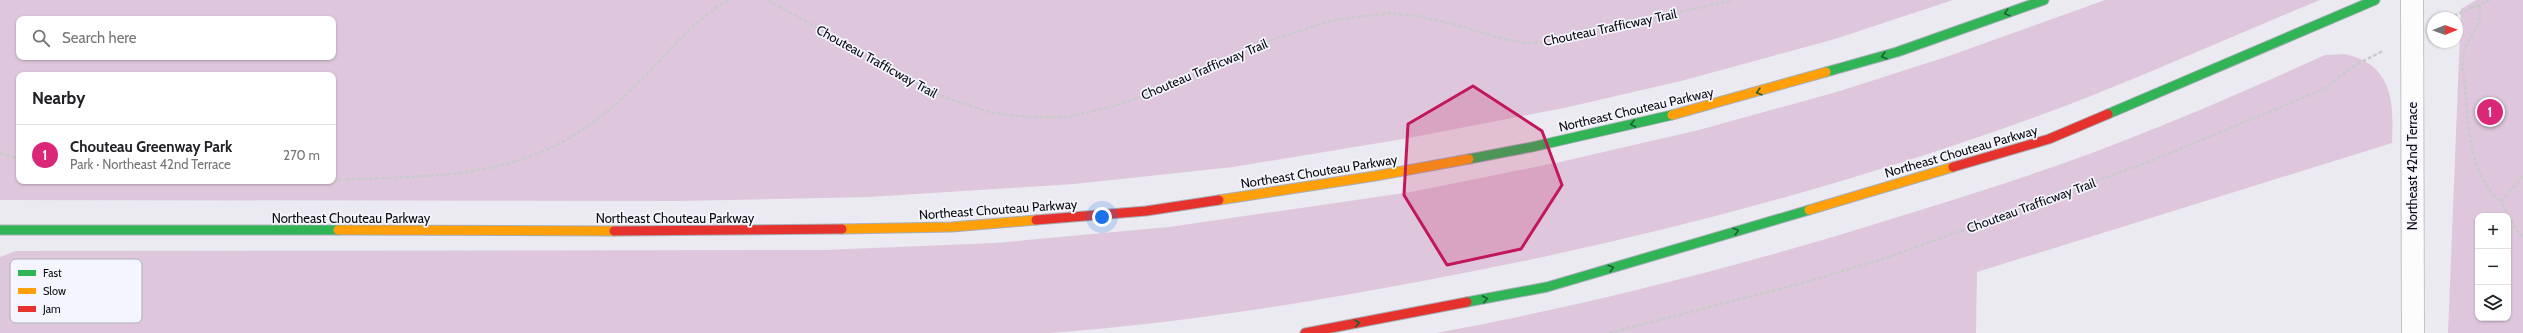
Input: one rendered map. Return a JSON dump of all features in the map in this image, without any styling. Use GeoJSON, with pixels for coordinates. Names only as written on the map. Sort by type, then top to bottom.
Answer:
{"type":"FeatureCollection","features":[{"type":"Feature","properties":{"kind":"main road","name":"Northeast Chouteau Parkway"},"geometry":{"type":"LineString","coordinates":[[0,230],[867,229],[952,227],[1146,210],[1382,175],[1532,147],[1698,109],[1897,52],[2044,0]]}},
{"type":"Feature","properties":{"kind":"main road","name":"Northeast Chouteau Parkway"},"geometry":{"type":"LineString","coordinates":[[1305,333],[1547,287],[2049,139],[2375,0]]}},
{"type":"Feature","properties":{"kind":"street","name":"Northeast 42nd Terrace"},"geometry":{"type":"LineString","coordinates":[[2412,0],[2413,333]]}},
{"type":"Feature","properties":{"kind":"path"},"geometry":{"type":"LineString","coordinates":[[336,180],[474,172],[522,161],[566,142],[629,92],[688,29],[713,9],[729,0]]}},
{"type":"Feature","properties":{"kind":"path","name":"Chouteau Trafficway Trail"},"geometry":{"type":"LineString","coordinates":[[767,0],[941,96],[992,113],[1028,117],[1068,117],[1110,107],[1143,96],[1248,48],[1330,21],[1391,13],[1453,24],[1504,39],[1526,43],[1554,42],[1732,0]]}},
{"type":"Feature","properties":{"kind":"path"},"geometry":{"type":"LineString","coordinates":[[2462,12],[2490,0]]}},
{"type":"Feature","properties":{"kind":"path"},"geometry":{"type":"LineString","coordinates":[[2479,5],[2481,15],[2479,25],[2465,50],[2463,60],[2468,125],[2486,186],[2501,202],[2516,230],[2523,236]]}},
{"type":"Feature","properties":{"kind":"path","name":"Chouteau Trafficway Trail"},"geometry":{"type":"LineString","coordinates":[[1609,333],[1799,284],[1889,257],[2140,165],[2322,90],[2357,64],[2411,37]]}},
{"type":"Feature","properties":{"kind":"path"},"geometry":{"type":"LineString","coordinates":[[0,153],[16,157]]}},
{"type":"Feature","properties":{"kind":"path"},"geometry":{"type":"LineString","coordinates":[[2501,202],[2523,176]]}},
{"type":"Feature","properties":{"kind":"highlighted area"},"geometry":{"type":"Polygon","coordinates":[[[1473,86],[1542,131],[1562,185],[1521,249],[1447,265],[1404,195],[1408,124],[1473,86]]]}},
{"type":"Feature","properties":{"kind":"shaded area"},"geometry":{"type":"Polygon","coordinates":[[[0,0],[1953,0],[1835,39],[1681,81],[1564,108],[1409,138],[1233,167],[1074,184],[869,197],[680,201],[0,200],[0,0]]]}},
{"type":"Feature","properties":{"kind":"shaded area"},"geometry":{"type":"Polygon","coordinates":[[[2105,0],[2320,0],[2156,70],[2057,109],[1979,137],[1821,187],[1660,230],[1580,249],[1417,282],[1234,313],[1050,333],[0,333],[0,257],[16,251],[824,250],[995,243],[1169,227],[1411,192],[1560,162],[1699,130],[1840,91],[1949,56],[2105,0]]]}},
{"type":"Feature","properties":{"kind":"shaded area"},"geometry":{"type":"Polygon","coordinates":[[[2476,0],[2523,0],[2523,333],[2448,333],[2459,48],[2463,48],[2463,12],[2461,12],[2461,9],[2476,0]]]}},
{"type":"Feature","properties":{"kind":"shaded area"},"geometry":{"type":"Polygon","coordinates":[[[2345,54],[2361,59],[2373,67],[2381,76],[2387,87],[2391,100],[2393,128],[2392,143],[1977,272],[1976,333],[1436,333],[1617,295],[1795,248],[1855,230],[1991,188],[2067,162],[2196,111],[2325,55],[2345,54]]]}},
{"type":"Feature","properties":{"kind":"traffic: fast"},"geometry":{"type":"LineString","coordinates":[[1826,72],[1897,52],[2044,0]]}},
{"type":"Feature","properties":{"kind":"traffic: fast"},"geometry":{"type":"LineString","coordinates":[[2108,114],[2375,0]]}},
{"type":"Feature","properties":{"kind":"traffic: fast"},"geometry":{"type":"LineString","coordinates":[[1469,159],[1532,147],[1672,115]]}},
{"type":"Feature","properties":{"kind":"traffic: fast"},"geometry":{"type":"LineString","coordinates":[[1467,302],[1547,287],[1809,210]]}},
{"type":"Feature","properties":{"kind":"traffic: fast"},"geometry":{"type":"LineString","coordinates":[[0,230],[338,230]]}},
{"type":"Feature","properties":{"kind":"traffic: slow"},"geometry":{"type":"LineString","coordinates":[[1672,115],[1826,72]]}},
{"type":"Feature","properties":{"kind":"traffic: slow"},"geometry":{"type":"LineString","coordinates":[[1219,200],[1375,176],[1469,159]]}},
{"type":"Feature","properties":{"kind":"traffic: slow"},"geometry":{"type":"LineString","coordinates":[[1809,210],[1953,167]]}},
{"type":"Feature","properties":{"kind":"traffic: slow"},"geometry":{"type":"LineString","coordinates":[[842,229],[952,227],[1036,220]]}},
{"type":"Feature","properties":{"kind":"traffic: slow"},"geometry":{"type":"LineString","coordinates":[[338,230],[614,231]]}},
{"type":"Feature","properties":{"kind":"traffic: jam"},"geometry":{"type":"LineString","coordinates":[[1953,167],[2049,139],[2108,114]]}},
{"type":"Feature","properties":{"kind":"traffic: jam"},"geometry":{"type":"LineString","coordinates":[[1036,220],[1146,211],[1219,200]]}},
{"type":"Feature","properties":{"kind":"traffic: jam"},"geometry":{"type":"LineString","coordinates":[[614,231],[842,229]]}},
{"type":"Feature","properties":{"kind":"traffic: jam"},"geometry":{"type":"LineString","coordinates":[[1305,333],[1467,302]]}},
{"type":"Feature","properties":{"kind":"place","name":"Chouteau Greenway Park"},"geometry":{"type":"Point","coordinates":[2490,112]}}]}
